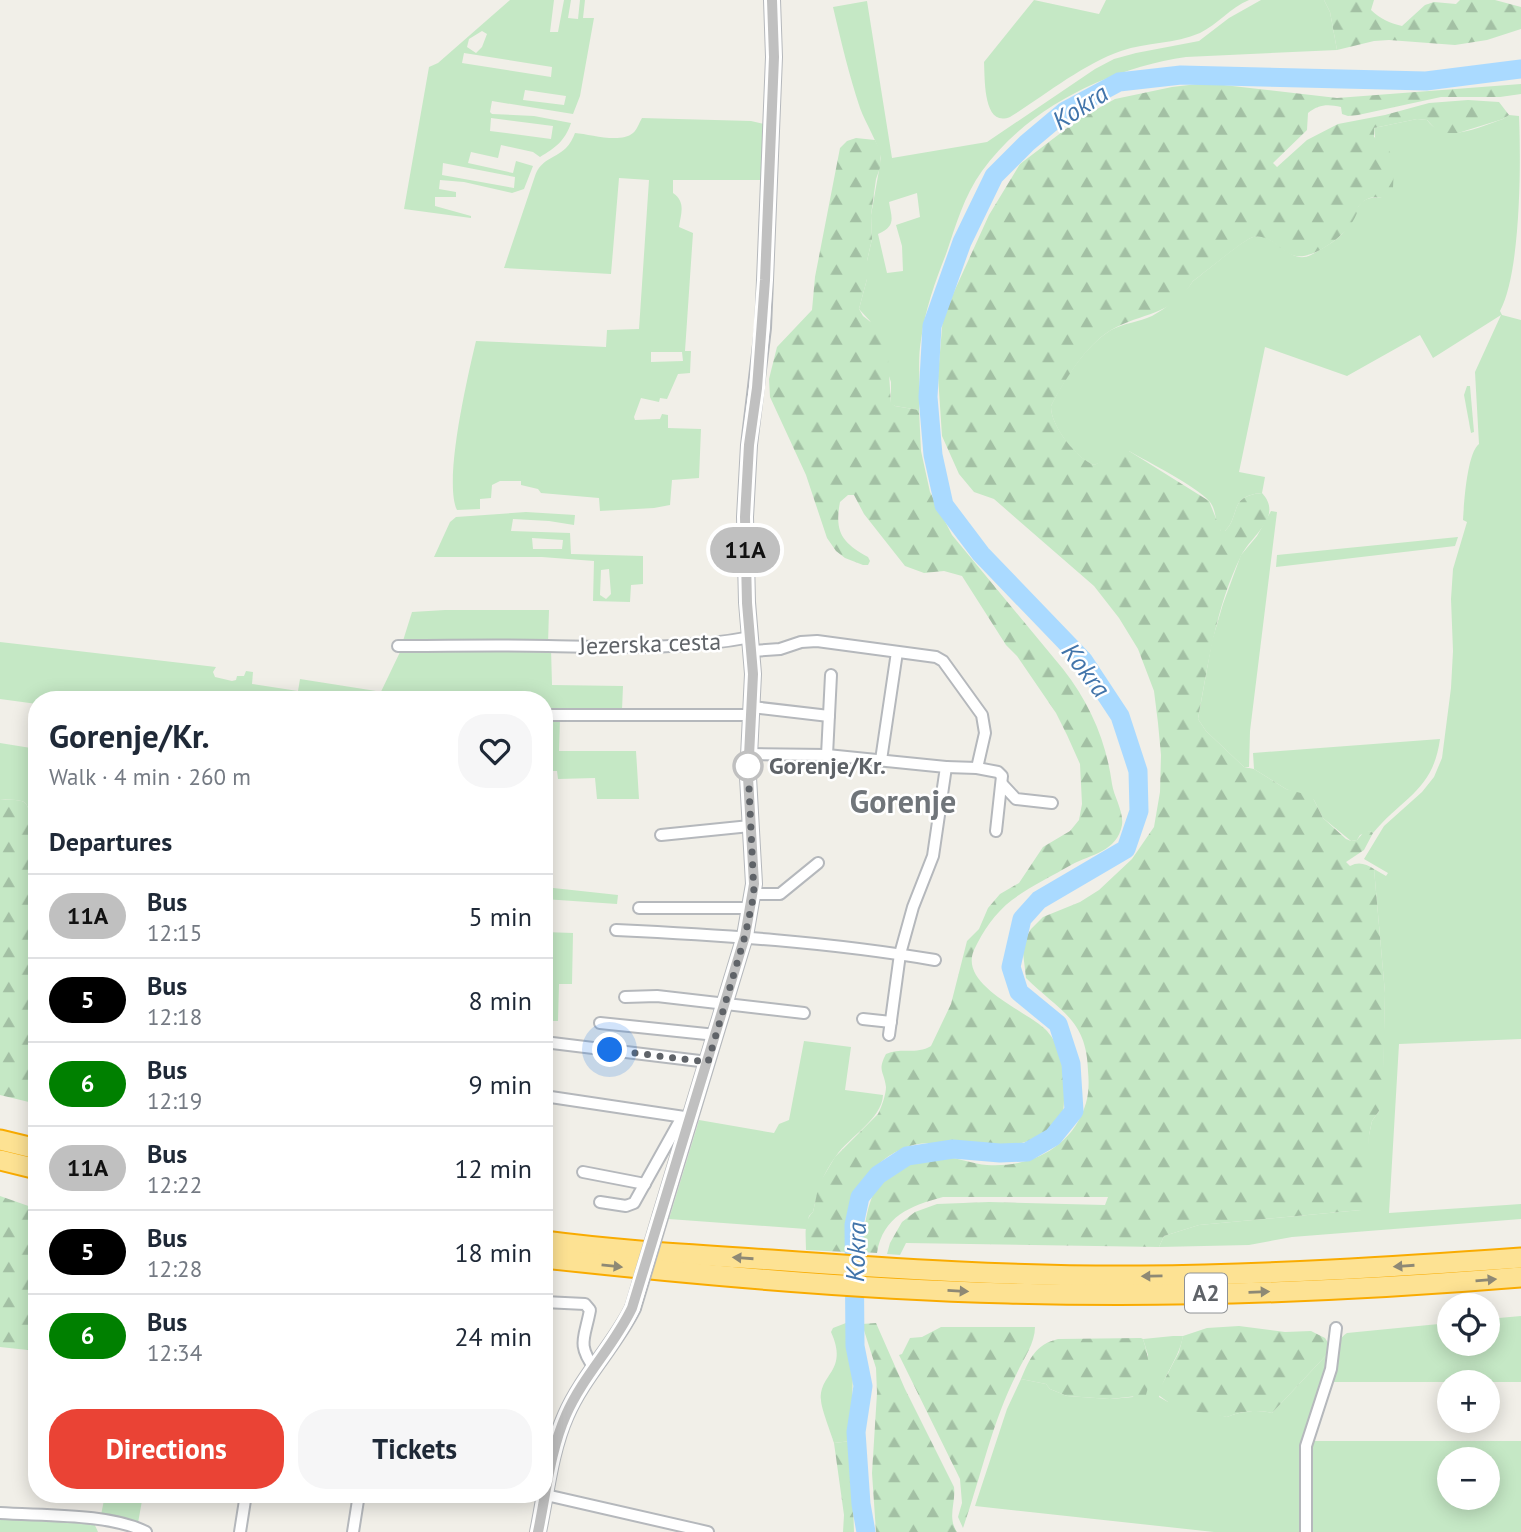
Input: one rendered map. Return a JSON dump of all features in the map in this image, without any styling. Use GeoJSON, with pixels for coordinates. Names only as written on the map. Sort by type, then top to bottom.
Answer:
{"type":"FeatureCollection","features":[{"type":"Feature","properties":{"kind":"highway"},"geometry":{"type":"LineString","coordinates":[[0,1140],[28,1147]]}},
{"type":"Feature","properties":{"kind":"highway"},"geometry":{"type":"LineString","coordinates":[[0,1160],[28,1167]]}},
{"type":"Feature","properties":{"kind":"highway","name":"A2"},"geometry":{"type":"LineString","coordinates":[[553,1242],[811,1263],[890,1278],[1007,1293],[1148,1295],[1353,1288],[1521,1277]]}},
{"type":"Feature","properties":{"kind":"highway","name":"A2"},"geometry":{"type":"LineString","coordinates":[[553,1259],[810,1283],[890,1278],[1141,1276],[1382,1268],[1521,1258]]}},
{"type":"Feature","properties":{"kind":"street","name":"Jezerska cesta"},"geometry":{"type":"LineString","coordinates":[[553,1461],[558,1436],[573,1401],[618,1336],[632,1308],[661,1214],[686,1118],[716,1035],[745,936],[752,901],[748,754],[751,644],[745,517],[765,280],[774,57],[772,0]]}},
{"type":"Feature","properties":{"kind":"street","name":"Jezerska cesta"},"geometry":{"type":"LineString","coordinates":[[398,646],[644,648],[725,642],[780,649],[801,642],[817,641],[936,657],[943,661],[982,715],[985,733],[977,768]]}},
{"type":"Feature","properties":{"kind":"street"},"geometry":{"type":"LineString","coordinates":[[881,760],[897,652]]}},
{"type":"Feature","properties":{"kind":"street"},"geometry":{"type":"LineString","coordinates":[[827,755],[831,675]]}},
{"type":"Feature","properties":{"kind":"street"},"geometry":{"type":"LineString","coordinates":[[553,715],[751,711],[829,716]]}},
{"type":"Feature","properties":{"kind":"street"},"geometry":{"type":"LineString","coordinates":[[748,754],[827,755],[998,772],[1002,776],[1002,784],[996,831]]}},
{"type":"Feature","properties":{"kind":"street"},"geometry":{"type":"LineString","coordinates":[[889,1035],[900,954],[913,907],[933,856],[946,767]]}},
{"type":"Feature","properties":{"kind":"street"},"geometry":{"type":"LineString","coordinates":[[1002,784],[1016,799],[1052,803]]}},
{"type":"Feature","properties":{"kind":"street"},"geometry":{"type":"LineString","coordinates":[[661,835],[750,826]]}},
{"type":"Feature","properties":{"kind":"street"},"geometry":{"type":"LineString","coordinates":[[639,908],[752,901],[780,894],[818,863]]}},
{"type":"Feature","properties":{"kind":"street"},"geometry":{"type":"LineString","coordinates":[[616,930],[745,936],[935,960]]}},
{"type":"Feature","properties":{"kind":"street"},"geometry":{"type":"LineString","coordinates":[[625,997],[657,996],[804,1013]]}},
{"type":"Feature","properties":{"kind":"street"},"geometry":{"type":"LineString","coordinates":[[863,1019],[891,1022]]}},
{"type":"Feature","properties":{"kind":"street"},"geometry":{"type":"LineString","coordinates":[[600,1023],[716,1035]]}},
{"type":"Feature","properties":{"kind":"street"},"geometry":{"type":"LineString","coordinates":[[553,1043],[708,1062]]}},
{"type":"Feature","properties":{"kind":"street"},"geometry":{"type":"LineString","coordinates":[[553,1097],[686,1118],[634,1203],[626,1206],[600,1202]]}},
{"type":"Feature","properties":{"kind":"street"},"geometry":{"type":"LineString","coordinates":[[583,1172],[645,1184]]}},
{"type":"Feature","properties":{"kind":"street"},"geometry":{"type":"LineString","coordinates":[[553,1302],[585,1304],[590,1310],[582,1345],[585,1355],[595,1368]]}},
{"type":"Feature","properties":{"kind":"street"},"geometry":{"type":"LineString","coordinates":[[1306,1532],[1306,1446],[1331,1369],[1336,1328]]}},
{"type":"Feature","properties":{"kind":"street"},"geometry":{"type":"LineString","coordinates":[[553,1497],[708,1532]]}},
{"type":"Feature","properties":{"kind":"street"},"geometry":{"type":"LineString","coordinates":[[240,1532],[245,1503]]}},
{"type":"Feature","properties":{"kind":"street"},"geometry":{"type":"LineString","coordinates":[[353,1532],[358,1503]]}},
{"type":"Feature","properties":{"kind":"street","name":"Jezerska cesta"},"geometry":{"type":"LineString","coordinates":[[538,1532],[544,1503]]}},
{"type":"Feature","properties":{"kind":"street"},"geometry":{"type":"LineString","coordinates":[[0,1513],[104,1520],[131,1524],[146,1532]]}},
{"type":"Feature","properties":{"kind":"green space"},"geometry":{"type":"Polygon","coordinates":[[[510,0],[554,0],[550,32],[558,32],[564,0],[571,0],[568,18],[578,19],[580,0],[585,0],[583,18],[594,18],[580,96],[573,114],[492,101],[492,114],[534,116],[571,123],[559,143],[540,157],[533,152],[501,145],[498,158],[471,152],[468,163],[513,173],[516,161],[533,166],[524,189],[512,193],[464,182],[440,180],[439,189],[456,192],[456,197],[435,197],[435,206],[471,218],[404,209],[429,67],[438,63],[510,0]],[[482,31],[469,39],[467,47],[476,53],[482,47],[487,34],[482,31]],[[464,53],[462,63],[551,77],[552,67],[464,53]],[[525,90],[523,100],[564,105],[566,96],[525,90]],[[491,118],[490,131],[551,139],[553,126],[491,118]],[[443,163],[442,175],[514,188],[515,177],[443,163]]]}},
{"type":"Feature","properties":{"kind":"green space"},"geometry":{"type":"Polygon","coordinates":[[[1034,0],[1099,14],[1106,0],[1249,0],[1200,33],[1131,48],[1107,57],[1078,72],[1010,117],[1001,118],[990,109],[987,100],[984,62],[1034,0]]]}},
{"type":"Feature","properties":{"kind":"green space"},"geometry":{"type":"Polygon","coordinates":[[[1261,0],[1324,0],[1330,12],[1337,50],[1186,57],[1157,62],[1100,81],[1073,94],[1023,128],[1001,148],[982,171],[970,190],[957,222],[931,296],[923,329],[919,357],[919,410],[891,404],[891,382],[870,321],[859,309],[867,279],[867,261],[872,239],[871,215],[881,159],[856,96],[833,7],[867,1],[892,158],[987,142],[1114,59],[1199,41],[1229,18],[1261,0]],[[917,193],[889,202],[890,225],[878,234],[887,273],[903,271],[902,246],[896,225],[920,217],[917,193]]]}},
{"type":"Feature","properties":{"kind":"green space"},"geometry":{"type":"Polygon","coordinates":[[[1324,0],[1374,0],[1371,10],[1385,20],[1402,26],[1425,5],[1434,2],[1456,4],[1460,0],[1495,0],[1521,7],[1521,29],[1487,40],[1455,45],[1389,40],[1337,50],[1330,12],[1324,0]]]}},
{"type":"Feature","properties":{"kind":"green space"},"geometry":{"type":"Polygon","coordinates":[[[1206,83],[1337,98],[1521,84],[1521,94],[1500,97],[1441,97],[1358,115],[1342,114],[1341,107],[1332,105],[1312,110],[1308,113],[1307,130],[1273,163],[1277,167],[1307,140],[1338,124],[1429,103],[1468,100],[1499,102],[1509,115],[1458,133],[1439,133],[1427,120],[1417,119],[1374,128],[1374,137],[1387,148],[1392,159],[1393,188],[1382,198],[1372,198],[1358,207],[1351,224],[1334,241],[1314,253],[1296,256],[1265,238],[1249,239],[1193,281],[1184,293],[1166,308],[1123,324],[1102,337],[1077,364],[1051,406],[1060,431],[1087,462],[1094,465],[1122,451],[1129,451],[1209,501],[1221,531],[1225,531],[1230,525],[1244,498],[1262,493],[1268,502],[1268,518],[1241,556],[1225,595],[1198,719],[1206,731],[1244,767],[1254,769],[1286,789],[1308,795],[1314,800],[1323,818],[1346,839],[1357,840],[1364,832],[1373,833],[1364,850],[1346,862],[1350,866],[1362,864],[1374,869],[1385,993],[1383,1094],[1369,1135],[1367,1207],[1361,1210],[1199,1225],[1164,1236],[1159,1247],[906,1243],[900,1255],[887,1254],[902,1222],[915,1212],[937,1204],[989,1202],[1105,1205],[1108,1197],[943,1197],[900,1214],[885,1230],[877,1253],[861,1252],[867,1212],[874,1193],[885,1178],[898,1169],[913,1162],[937,1157],[987,1165],[1019,1163],[1048,1152],[1071,1132],[1087,1099],[1089,1083],[1083,1039],[1069,1017],[1026,978],[1022,944],[1031,929],[1043,917],[1080,902],[1099,890],[1132,859],[1154,827],[1160,792],[1161,755],[1154,691],[1138,649],[1119,618],[1094,586],[994,499],[974,492],[959,474],[942,436],[938,376],[943,316],[989,215],[1020,164],[1079,119],[1115,99],[1206,83]]]}},
{"type":"Feature","properties":{"kind":"green space"},"geometry":{"type":"Polygon","coordinates":[[[1509,115],[1519,116],[1518,216],[1512,271],[1500,311],[1502,315],[1521,320],[1521,1039],[1399,1044],[1389,1213],[1521,1204],[1521,1219],[1292,1237],[1249,1245],[1159,1247],[1164,1236],[1199,1225],[1361,1210],[1369,1135],[1372,1121],[1379,1111],[1383,1069],[1385,993],[1374,869],[1386,876],[1388,873],[1364,859],[1384,826],[1422,792],[1434,777],[1442,758],[1451,688],[1453,569],[1467,522],[1463,520],[1469,468],[1479,444],[1475,372],[1501,315],[1433,358],[1420,335],[1347,376],[1265,347],[1239,472],[1265,477],[1262,493],[1251,495],[1240,502],[1225,531],[1221,531],[1212,504],[1203,495],[1129,451],[1094,465],[1087,462],[1072,449],[1059,431],[1051,406],[1076,364],[1101,337],[1111,330],[1152,316],[1163,309],[1193,281],[1248,239],[1268,239],[1288,253],[1303,257],[1315,253],[1339,237],[1361,203],[1382,198],[1374,128],[1417,119],[1427,120],[1443,132],[1453,133],[1473,129],[1509,115]]]}},
{"type":"Feature","properties":{"kind":"green space"},"geometry":{"type":"Polygon","coordinates":[[[642,118],[751,121],[764,124],[762,180],[673,180],[673,193],[681,204],[679,227],[693,233],[685,351],[691,351],[690,373],[678,374],[667,399],[660,398],[659,402],[641,398],[634,417],[635,420],[660,419],[662,414],[668,415],[668,428],[701,429],[699,478],[672,480],[670,505],[654,508],[600,511],[599,498],[541,493],[538,489],[521,485],[521,481],[500,481],[492,485],[491,498],[480,499],[480,509],[457,510],[453,496],[455,453],[476,341],[606,347],[607,330],[639,329],[649,180],[619,178],[611,274],[504,268],[535,176],[541,166],[566,148],[575,133],[621,138],[633,133],[642,118]],[[651,352],[651,362],[683,361],[682,352],[651,352]]]}},
{"type":"Feature","properties":{"kind":"green space"},"geometry":{"type":"Polygon","coordinates":[[[856,138],[875,140],[880,150],[881,165],[876,179],[871,215],[872,239],[867,261],[867,279],[859,309],[881,334],[888,359],[891,403],[919,410],[921,451],[930,492],[952,535],[1063,669],[1089,709],[1106,752],[1122,825],[1115,841],[1109,847],[1071,865],[1006,905],[990,923],[974,950],[972,963],[976,975],[998,997],[1047,1031],[1056,1044],[1062,1059],[1064,1083],[1063,1109],[1059,1122],[1036,1138],[1014,1145],[978,1148],[929,1143],[901,1149],[888,1156],[866,1176],[851,1202],[846,1219],[847,1252],[806,1250],[806,1225],[813,1212],[819,1184],[835,1157],[878,1114],[886,1090],[882,1068],[886,1054],[931,1046],[951,1004],[967,941],[979,929],[988,908],[1000,894],[1019,883],[1043,847],[1070,831],[1079,820],[1082,804],[1080,764],[1056,713],[1017,656],[1006,645],[962,576],[944,571],[924,573],[905,566],[864,514],[854,495],[848,495],[840,502],[838,522],[842,536],[870,561],[868,565],[863,565],[836,551],[827,538],[806,475],[770,397],[769,379],[777,347],[812,310],[815,277],[840,148],[847,141],[856,138]]]}},
{"type":"Feature","properties":{"kind":"green space"},"geometry":{"type":"Polygon","coordinates":[[[1467,386],[1470,386],[1474,432],[1471,433],[1464,395],[1467,386]]]}},
{"type":"Feature","properties":{"kind":"green space"},"geometry":{"type":"Polygon","coordinates":[[[1271,511],[1277,512],[1250,731],[1249,767],[1244,767],[1206,731],[1198,719],[1212,641],[1223,604],[1241,555],[1257,536],[1271,511]]]}},
{"type":"Feature","properties":{"kind":"green space"},"geometry":{"type":"Polygon","coordinates":[[[526,512],[575,515],[574,525],[513,519],[511,531],[570,533],[571,554],[643,556],[643,584],[631,585],[630,602],[593,601],[594,561],[542,557],[434,557],[450,522],[456,517],[526,512]],[[532,538],[533,549],[562,549],[563,540],[532,538]],[[609,569],[601,570],[600,595],[606,599],[611,594],[609,569]]]}},
{"type":"Feature","properties":{"kind":"green space"},"geometry":{"type":"Polygon","coordinates":[[[1458,537],[1455,546],[1276,567],[1277,555],[1458,537]]]}},
{"type":"Feature","properties":{"kind":"green space"},"geometry":{"type":"Polygon","coordinates":[[[549,610],[548,644],[402,644],[412,612],[549,610]]]}},
{"type":"Feature","properties":{"kind":"green space"},"geometry":{"type":"Polygon","coordinates":[[[0,642],[216,667],[213,672],[215,677],[232,681],[236,680],[237,676],[244,676],[246,671],[253,672],[252,684],[298,691],[28,691],[28,703],[0,699],[0,642]]]}},
{"type":"Feature","properties":{"kind":"green space"},"geometry":{"type":"Polygon","coordinates":[[[551,648],[552,685],[623,686],[622,710],[553,712],[553,691],[381,691],[401,650],[551,648]]]}},
{"type":"Feature","properties":{"kind":"green space"},"geometry":{"type":"Polygon","coordinates":[[[300,679],[376,691],[298,691],[300,679]]]}},
{"type":"Feature","properties":{"kind":"green space"},"geometry":{"type":"Polygon","coordinates":[[[553,718],[560,718],[559,751],[636,751],[639,799],[597,799],[595,778],[558,779],[557,771],[553,771],[553,718]]]}},
{"type":"Feature","properties":{"kind":"green space"},"geometry":{"type":"Polygon","coordinates":[[[1440,739],[1431,771],[1424,782],[1373,833],[1370,831],[1351,841],[1323,818],[1314,800],[1286,789],[1254,769],[1253,753],[1440,739]]]}},
{"type":"Feature","properties":{"kind":"green space"},"geometry":{"type":"Polygon","coordinates":[[[0,743],[28,748],[28,807],[24,802],[0,799],[0,743]]]}},
{"type":"Feature","properties":{"kind":"green space"},"geometry":{"type":"Polygon","coordinates":[[[0,799],[24,802],[28,807],[28,1102],[0,1095],[0,799]]]}},
{"type":"Feature","properties":{"kind":"green space"},"geometry":{"type":"Polygon","coordinates":[[[553,888],[618,895],[617,904],[553,900],[553,888]]]}},
{"type":"Feature","properties":{"kind":"green space"},"geometry":{"type":"Polygon","coordinates":[[[553,932],[573,933],[572,984],[559,984],[558,1021],[553,1021],[553,932]]]}},
{"type":"Feature","properties":{"kind":"green space"},"geometry":{"type":"Polygon","coordinates":[[[804,1041],[851,1047],[845,1090],[883,1095],[877,1112],[842,1149],[827,1170],[806,1229],[669,1219],[699,1120],[774,1133],[779,1124],[789,1120],[804,1041]]]}},
{"type":"Feature","properties":{"kind":"green space"},"geometry":{"type":"Polygon","coordinates":[[[0,1196],[28,1206],[28,1350],[0,1347],[0,1196]]]}},
{"type":"Feature","properties":{"kind":"green space"},"geometry":{"type":"Polygon","coordinates":[[[1521,1316],[1521,1382],[1500,1382],[1500,1370],[1437,1370],[1437,1382],[1327,1382],[1336,1349],[1347,1333],[1437,1324],[1437,1356],[1500,1356],[1500,1318],[1521,1316]]]}},
{"type":"Feature","properties":{"kind":"green space"},"geometry":{"type":"Polygon","coordinates":[[[846,1323],[853,1369],[851,1441],[834,1443],[821,1400],[824,1384],[837,1356],[831,1332],[833,1328],[846,1323]]]}},
{"type":"Feature","properties":{"kind":"green space"},"geometry":{"type":"Polygon","coordinates":[[[876,1323],[905,1389],[954,1487],[952,1515],[957,1532],[876,1532],[872,1473],[876,1368],[862,1324],[876,1323]]]}},
{"type":"Feature","properties":{"kind":"green space"},"geometry":{"type":"Polygon","coordinates":[[[1239,1326],[1285,1332],[1311,1331],[1325,1338],[1332,1349],[1272,1413],[1250,1411],[1227,1417],[1169,1407],[1168,1402],[1157,1394],[1179,1352],[1183,1336],[1207,1328],[1239,1326]]]}},
{"type":"Feature","properties":{"kind":"green space"},"geometry":{"type":"Polygon","coordinates":[[[941,1327],[1035,1327],[1031,1345],[1008,1392],[987,1450],[963,1528],[958,1517],[962,1503],[960,1479],[899,1355],[910,1338],[922,1337],[941,1327]]]}},
{"type":"Feature","properties":{"kind":"green space"},"geometry":{"type":"Polygon","coordinates":[[[1183,1336],[1159,1397],[1168,1402],[1227,1417],[1250,1411],[1272,1413],[1332,1349],[1310,1418],[1304,1532],[1214,1532],[975,1506],[1007,1409],[1021,1379],[1046,1384],[1050,1389],[1067,1396],[1110,1399],[1133,1397],[1148,1355],[1143,1339],[1183,1336]]]}},
{"type":"Feature","properties":{"kind":"green space"},"geometry":{"type":"Polygon","coordinates":[[[1141,1338],[1149,1367],[1146,1395],[1110,1399],[1067,1396],[1050,1389],[1046,1384],[1021,1379],[1034,1353],[1058,1339],[1141,1338]]]}},
{"type":"Feature","properties":{"kind":"green space"},"geometry":{"type":"Polygon","coordinates":[[[851,1441],[854,1532],[843,1532],[844,1515],[834,1443],[851,1441]]]}},
{"type":"Feature","properties":{"kind":"green space"},"geometry":{"type":"Polygon","coordinates":[[[1308,1441],[1521,1441],[1521,1532],[1308,1532],[1308,1441]]]}},
{"type":"Feature","properties":{"kind":"green space"},"geometry":{"type":"Polygon","coordinates":[[[103,1503],[142,1503],[138,1523],[135,1525],[121,1516],[101,1515],[103,1503]]]}},
{"type":"Feature","properties":{"kind":"green space"},"geometry":{"type":"Polygon","coordinates":[[[0,1515],[94,1523],[98,1532],[0,1532],[0,1515]]]}},
{"type":"Feature","properties":{"kind":"waterway","name":"Kokra"},"geometry":{"type":"LineString","coordinates":[[866,1532],[861,1504],[856,1432],[863,1386],[855,1346],[854,1225],[860,1197],[878,1175],[907,1156],[953,1149],[1027,1152],[1053,1137],[1074,1111],[1071,1064],[1058,1024],[1019,992],[1011,967],[1022,919],[1039,900],[1126,849],[1139,811],[1138,771],[1120,716],[1083,660],[981,554],[944,505],[933,455],[928,397],[932,326],[962,242],[994,176],[1065,111],[1119,82],[1181,75],[1426,81],[1521,69]]}},
{"type":"Feature","properties":{"kind":"bus line","name":"11A"},"geometry":{"type":"LineString","coordinates":[[553,1461],[566,1415],[583,1384],[623,1328],[632,1308],[745,936],[754,894],[748,777],[753,674],[747,603],[745,517],[749,445],[763,328],[774,57],[772,0]]}},
{"type":"Feature","properties":{"kind":"bus line","name":"11A"},"geometry":{"type":"LineString","coordinates":[[538,1532],[544,1503]]}},
{"type":"Feature","properties":{"kind":"place","name":"Gorenje/Kr."},"geometry":{"type":"Point","coordinates":[748,766]}},
{"type":"Feature","properties":{"kind":"district","name":"Gorenje"},"geometry":{"type":"Point","coordinates":[903,802]}},
{"type":"Feature","properties":{"kind":"route"},"geometry":{"type":"LineString","coordinates":[[610,1050],[708,1062],[745,936],[754,894],[748,766]]}}]}
